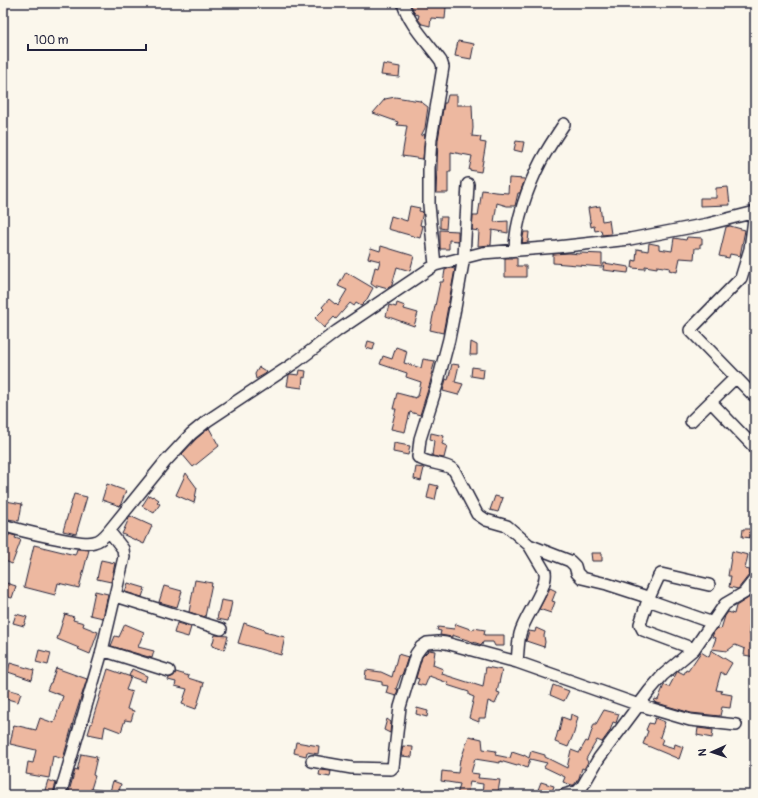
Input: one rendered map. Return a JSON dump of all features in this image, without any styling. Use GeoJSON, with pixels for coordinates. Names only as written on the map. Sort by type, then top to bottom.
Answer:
{"type":"FeatureCollection","features":[{"type":"Feature","properties":{"kind":"street"},"geometry":{"type":"LineString","coordinates":[[402,3],[414,25],[441,61],[443,67],[431,139],[429,168],[429,205],[435,265]]}},
{"type":"Feature","properties":{"kind":"street"},"geometry":{"type":"LineString","coordinates":[[514,250],[515,237],[527,193],[540,162],[564,124]]}},
{"type":"Feature","properties":{"kind":"street"},"geometry":{"type":"LineString","coordinates":[[468,184],[464,257],[448,339],[437,385],[420,439],[418,457],[422,460],[451,468],[479,516],[486,520],[507,526],[529,545],[545,572],[546,576],[544,583],[531,611],[524,622],[520,634],[517,662]]}},
{"type":"Feature","properties":{"kind":"street"},"geometry":{"type":"LineString","coordinates":[[3,525],[88,543],[95,542],[104,537],[165,462],[191,434],[207,421],[296,362],[337,331],[435,265],[482,253],[597,244],[708,224],[755,212],[750,250],[741,278],[690,330],[753,395]]}},
{"type":"Feature","properties":{"kind":"street"},"geometry":{"type":"LineString","coordinates":[[692,421],[736,377]]}},
{"type":"Feature","properties":{"kind":"street"},"geometry":{"type":"LineString","coordinates":[[711,402],[755,448]]}},
{"type":"Feature","properties":{"kind":"street"},"geometry":{"type":"LineString","coordinates":[[60,795],[102,650],[116,596],[124,553],[123,549],[109,531]]}},
{"type":"Feature","properties":{"kind":"street"},"geometry":{"type":"LineString","coordinates":[[529,545],[570,561],[575,566],[577,573],[582,578],[645,596],[648,600],[713,622]]}},
{"type":"Feature","properties":{"kind":"street"},"geometry":{"type":"LineString","coordinates":[[694,649],[643,630],[640,624],[648,600],[661,574],[709,585]]}},
{"type":"Feature","properties":{"kind":"street"},"geometry":{"type":"LineString","coordinates":[[564,795],[578,791],[582,787],[599,758],[663,674],[694,649],[725,604],[744,593],[755,579]]}},
{"type":"Feature","properties":{"kind":"street"},"geometry":{"type":"LineString","coordinates":[[116,596],[221,629]]}},
{"type":"Feature","properties":{"kind":"street"},"geometry":{"type":"LineString","coordinates":[[312,761],[352,768],[392,769],[394,767],[400,707],[416,654],[420,647],[427,643],[438,642],[517,662],[639,705],[690,720],[736,725]]}},
{"type":"Feature","properties":{"kind":"street"},"geometry":{"type":"LineString","coordinates":[[102,650],[169,671]]}},
{"type":"Feature","properties":{"kind":"building"},"geometry":{"type":"Polygon","coordinates":[[[410,3],[442,3],[441,6],[446,7],[445,19],[431,18],[430,26],[422,24],[418,19],[419,15],[415,14],[410,3]]]}},
{"type":"Feature","properties":{"kind":"building"},"geometry":{"type":"Polygon","coordinates":[[[458,41],[474,44],[471,59],[455,56],[458,41]]]}},
{"type":"Feature","properties":{"kind":"building"},"geometry":{"type":"Polygon","coordinates":[[[383,64],[400,67],[399,77],[381,75],[383,64]]]}},
{"type":"Feature","properties":{"kind":"building"},"geometry":{"type":"Polygon","coordinates":[[[448,95],[457,95],[457,105],[472,105],[472,136],[481,137],[480,142],[486,143],[481,172],[469,170],[472,156],[451,152],[451,172],[448,172],[448,193],[436,193],[438,140],[444,103],[446,103],[448,95]]]}},
{"type":"Feature","properties":{"kind":"building"},"geometry":{"type":"Polygon","coordinates":[[[395,97],[420,101],[428,107],[425,128],[421,136],[425,134],[423,159],[402,156],[407,126],[397,125],[398,122],[373,113],[385,99],[395,97]]]}},
{"type":"Feature","properties":{"kind":"building"},"geometry":{"type":"Polygon","coordinates":[[[516,141],[524,142],[522,152],[514,150],[516,141]]]}},
{"type":"Feature","properties":{"kind":"building"},"geometry":{"type":"Polygon","coordinates":[[[509,178],[525,179],[520,193],[518,193],[515,206],[507,206],[497,203],[494,222],[508,221],[508,233],[492,230],[491,245],[478,246],[479,231],[472,230],[473,216],[478,216],[482,190],[508,193],[509,178]]]}},
{"type":"Feature","properties":{"kind":"building"},"geometry":{"type":"Polygon","coordinates":[[[728,187],[730,205],[700,206],[700,198],[716,198],[716,188],[728,187]]]}},
{"type":"Feature","properties":{"kind":"building"},"geometry":{"type":"Polygon","coordinates":[[[410,206],[420,208],[419,211],[423,212],[420,225],[423,226],[420,238],[388,229],[391,216],[407,221],[410,206]]]}},
{"type":"Feature","properties":{"kind":"building"},"geometry":{"type":"Polygon","coordinates":[[[600,206],[602,221],[609,220],[611,234],[602,235],[601,230],[595,231],[594,226],[591,227],[588,208],[600,206]]]}},
{"type":"Feature","properties":{"kind":"building"},"geometry":{"type":"Polygon","coordinates":[[[440,217],[447,217],[446,229],[440,228],[440,217]]]}},
{"type":"Feature","properties":{"kind":"building"},"geometry":{"type":"Polygon","coordinates":[[[730,226],[745,230],[740,256],[730,254],[729,258],[719,256],[726,227],[730,226]]]}},
{"type":"Feature","properties":{"kind":"building"},"geometry":{"type":"Polygon","coordinates":[[[440,230],[458,231],[458,241],[449,240],[449,249],[440,249],[440,230]]]}},
{"type":"Feature","properties":{"kind":"building"},"geometry":{"type":"Polygon","coordinates":[[[524,232],[529,232],[528,242],[522,243],[524,232]]]}},
{"type":"Feature","properties":{"kind":"building"},"geometry":{"type":"Polygon","coordinates":[[[687,237],[702,238],[702,244],[700,244],[700,248],[695,248],[694,259],[680,258],[677,272],[669,270],[670,268],[657,266],[657,268],[645,266],[645,269],[632,268],[633,260],[636,261],[637,249],[648,251],[649,243],[659,245],[659,249],[672,251],[674,238],[686,240],[687,237]]]}},
{"type":"Feature","properties":{"kind":"building"},"geometry":{"type":"Polygon","coordinates":[[[381,246],[414,256],[410,271],[397,267],[392,285],[388,288],[377,285],[377,288],[371,284],[375,267],[378,268],[380,261],[368,258],[371,248],[380,251],[381,246]]]}},
{"type":"Feature","properties":{"kind":"building"},"geometry":{"type":"Polygon","coordinates":[[[553,254],[602,254],[602,267],[553,263],[553,254]]]}},
{"type":"Feature","properties":{"kind":"building"},"geometry":{"type":"Polygon","coordinates":[[[505,258],[517,258],[517,266],[526,266],[526,277],[505,277],[505,258]]]}},
{"type":"Feature","properties":{"kind":"building"},"geometry":{"type":"Polygon","coordinates":[[[604,263],[629,267],[628,273],[603,270],[604,263]]]}},
{"type":"Feature","properties":{"kind":"building"},"geometry":{"type":"Polygon","coordinates":[[[450,268],[455,269],[443,333],[430,330],[440,282],[443,282],[445,270],[450,268]]]}},
{"type":"Feature","properties":{"kind":"building"},"geometry":{"type":"Polygon","coordinates":[[[346,272],[373,288],[366,301],[361,306],[356,303],[354,306],[350,303],[336,319],[334,317],[324,328],[315,318],[324,309],[322,307],[329,299],[338,305],[347,290],[338,286],[346,272]]]}},
{"type":"Feature","properties":{"kind":"building"},"geometry":{"type":"Polygon","coordinates":[[[397,303],[405,306],[404,309],[418,313],[414,326],[386,316],[389,305],[396,307],[397,303]]]}},
{"type":"Feature","properties":{"kind":"building"},"geometry":{"type":"Polygon","coordinates":[[[368,341],[375,343],[373,350],[366,348],[368,341]]]}},
{"type":"Feature","properties":{"kind":"building"},"geometry":{"type":"Polygon","coordinates":[[[471,342],[477,345],[477,355],[470,355],[471,342]]]}},
{"type":"Feature","properties":{"kind":"building"},"geometry":{"type":"Polygon","coordinates":[[[396,347],[407,351],[404,363],[421,368],[423,359],[435,361],[420,415],[410,412],[405,432],[391,429],[396,409],[393,409],[397,393],[416,398],[416,396],[418,396],[421,382],[406,377],[407,373],[380,364],[383,356],[392,359],[396,347]]]}},
{"type":"Feature","properties":{"kind":"building"},"geometry":{"type":"Polygon","coordinates":[[[452,364],[459,365],[455,382],[463,384],[458,395],[443,391],[446,379],[448,380],[452,364]]]}},
{"type":"Feature","properties":{"kind":"building"},"geometry":{"type":"Polygon","coordinates":[[[259,367],[267,372],[256,379],[255,374],[259,367]]]}},
{"type":"Feature","properties":{"kind":"building"},"geometry":{"type":"Polygon","coordinates":[[[472,367],[484,369],[483,378],[471,376],[472,367]]]}},
{"type":"Feature","properties":{"kind":"building"},"geometry":{"type":"Polygon","coordinates":[[[300,370],[306,371],[305,378],[303,377],[302,388],[287,386],[289,375],[299,375],[300,370]]]}},
{"type":"Feature","properties":{"kind":"building"},"geometry":{"type":"Polygon","coordinates":[[[209,428],[219,446],[193,467],[182,454],[209,428]]]}},
{"type":"Feature","properties":{"kind":"building"},"geometry":{"type":"Polygon","coordinates":[[[431,433],[444,436],[442,444],[447,446],[444,458],[432,456],[434,440],[430,439],[431,433]]]}},
{"type":"Feature","properties":{"kind":"building"},"geometry":{"type":"Polygon","coordinates":[[[394,443],[410,446],[408,455],[393,452],[394,443]]]}},
{"type":"Feature","properties":{"kind":"building"},"geometry":{"type":"Polygon","coordinates":[[[416,467],[424,468],[421,481],[414,479],[416,467]]]}},
{"type":"Feature","properties":{"kind":"building"},"geometry":{"type":"Polygon","coordinates":[[[186,473],[197,488],[194,503],[176,495],[186,473]]]}},
{"type":"Feature","properties":{"kind":"building"},"geometry":{"type":"Polygon","coordinates":[[[107,484],[126,491],[120,506],[102,500],[107,484]]]}},
{"type":"Feature","properties":{"kind":"building"},"geometry":{"type":"Polygon","coordinates":[[[430,484],[438,486],[435,500],[427,498],[430,484]]]}},
{"type":"Feature","properties":{"kind":"building"},"geometry":{"type":"Polygon","coordinates":[[[74,494],[87,497],[76,534],[63,531],[74,494]]]}},
{"type":"Feature","properties":{"kind":"building"},"geometry":{"type":"Polygon","coordinates":[[[149,495],[159,500],[157,502],[160,504],[154,513],[142,506],[149,495]]]}},
{"type":"Feature","properties":{"kind":"building"},"geometry":{"type":"Polygon","coordinates":[[[495,496],[503,498],[498,512],[490,510],[495,496]]]}},
{"type":"Feature","properties":{"kind":"building"},"geometry":{"type":"Polygon","coordinates":[[[6,501],[22,504],[19,521],[3,518],[6,501]]]}},
{"type":"Feature","properties":{"kind":"building"},"geometry":{"type":"Polygon","coordinates":[[[130,516],[152,526],[144,544],[122,534],[130,516]]]}},
{"type":"Feature","properties":{"kind":"building"},"geometry":{"type":"Polygon","coordinates":[[[743,529],[754,529],[753,538],[742,537],[743,529]]]}},
{"type":"Feature","properties":{"kind":"building"},"geometry":{"type":"Polygon","coordinates":[[[3,534],[16,536],[15,538],[21,540],[12,564],[3,560],[3,534]]]}},
{"type":"Feature","properties":{"kind":"building"},"geometry":{"type":"Polygon","coordinates":[[[34,545],[75,555],[77,549],[89,550],[79,588],[58,583],[55,595],[24,587],[34,545]]]}},
{"type":"Feature","properties":{"kind":"building"},"geometry":{"type":"Polygon","coordinates":[[[732,551],[748,555],[745,569],[750,570],[749,575],[738,589],[729,587],[731,576],[728,576],[732,551]]]}},
{"type":"Feature","properties":{"kind":"building"},"geometry":{"type":"Polygon","coordinates":[[[591,553],[602,553],[602,561],[592,561],[591,553]]]}},
{"type":"Feature","properties":{"kind":"building"},"geometry":{"type":"Polygon","coordinates":[[[101,560],[115,563],[111,582],[97,579],[101,560]]]}},
{"type":"Feature","properties":{"kind":"building"},"geometry":{"type":"Polygon","coordinates":[[[195,580],[212,583],[205,617],[189,612],[195,580]]]}},
{"type":"Feature","properties":{"kind":"building"},"geometry":{"type":"Polygon","coordinates":[[[3,582],[16,586],[12,598],[3,596],[3,582]]]}},
{"type":"Feature","properties":{"kind":"building"},"geometry":{"type":"Polygon","coordinates":[[[128,583],[145,588],[142,597],[125,592],[128,583]]]}},
{"type":"Feature","properties":{"kind":"building"},"geometry":{"type":"Polygon","coordinates":[[[164,586],[182,591],[177,607],[159,602],[164,586]]]}},
{"type":"Feature","properties":{"kind":"building"},"geometry":{"type":"Polygon","coordinates":[[[550,588],[556,591],[552,601],[555,602],[551,613],[539,609],[550,588]]]}},
{"type":"Feature","properties":{"kind":"building"},"geometry":{"type":"Polygon","coordinates":[[[95,591],[108,594],[103,618],[90,615],[95,591]]]}},
{"type":"Feature","properties":{"kind":"building"},"geometry":{"type":"Polygon","coordinates":[[[750,597],[755,598],[754,615],[750,614],[749,634],[755,634],[755,657],[744,655],[745,649],[735,645],[727,651],[712,649],[716,638],[712,637],[718,628],[721,629],[725,616],[728,612],[734,614],[736,606],[750,597]]]}},
{"type":"Feature","properties":{"kind":"building"},"geometry":{"type":"Polygon","coordinates":[[[221,600],[232,602],[228,621],[217,619],[221,600]]]}},
{"type":"Feature","properties":{"kind":"building"},"geometry":{"type":"Polygon","coordinates":[[[16,614],[27,617],[24,626],[13,623],[16,614]]]}},
{"type":"Feature","properties":{"kind":"building"},"geometry":{"type":"Polygon","coordinates":[[[65,614],[74,617],[73,620],[84,623],[83,626],[98,632],[90,654],[57,639],[65,614]]]}},
{"type":"Feature","properties":{"kind":"building"},"geometry":{"type":"Polygon","coordinates":[[[177,623],[191,627],[188,637],[174,633],[177,623]]]}},
{"type":"Feature","properties":{"kind":"building"},"geometry":{"type":"Polygon","coordinates":[[[244,623],[265,630],[264,632],[285,637],[281,655],[238,643],[244,623]]]}},
{"type":"Feature","properties":{"kind":"building"},"geometry":{"type":"Polygon","coordinates":[[[125,624],[144,632],[138,647],[154,651],[152,658],[111,646],[115,636],[119,637],[125,624]]]}},
{"type":"Feature","properties":{"kind":"building"},"geometry":{"type":"Polygon","coordinates":[[[456,624],[473,630],[474,628],[485,630],[484,635],[504,635],[504,646],[495,646],[493,642],[483,642],[482,645],[452,635],[452,637],[440,635],[441,631],[437,630],[438,627],[454,629],[456,624]]]}},
{"type":"Feature","properties":{"kind":"building"},"geometry":{"type":"Polygon","coordinates":[[[536,628],[545,632],[544,647],[526,641],[529,631],[535,632],[536,628]]]}},
{"type":"Feature","properties":{"kind":"building"},"geometry":{"type":"Polygon","coordinates":[[[215,635],[228,636],[224,650],[212,646],[215,635]]]}},
{"type":"Feature","properties":{"kind":"building"},"geometry":{"type":"Polygon","coordinates":[[[39,650],[51,653],[48,665],[36,662],[39,650]]]}},
{"type":"Feature","properties":{"kind":"building"},"geometry":{"type":"Polygon","coordinates":[[[429,650],[435,651],[433,665],[443,669],[442,674],[483,687],[486,667],[502,670],[497,692],[500,693],[495,704],[488,701],[485,718],[479,718],[479,722],[469,718],[474,697],[469,695],[469,692],[447,685],[448,683],[429,676],[425,686],[417,684],[419,679],[416,678],[422,657],[429,650]]]}},
{"type":"Feature","properties":{"kind":"building"},"geometry":{"type":"Polygon","coordinates":[[[711,650],[732,663],[725,675],[721,672],[716,690],[722,691],[721,693],[732,695],[730,708],[722,707],[720,716],[691,713],[654,702],[655,699],[658,700],[664,685],[669,687],[678,671],[684,674],[686,670],[688,671],[701,652],[709,657],[711,650]]]}},
{"type":"Feature","properties":{"kind":"building"},"geometry":{"type":"Polygon","coordinates":[[[398,654],[408,657],[396,689],[398,689],[396,696],[386,693],[388,686],[382,685],[382,682],[365,679],[366,670],[381,672],[392,677],[398,654]]]}},
{"type":"Feature","properties":{"kind":"building"},"geometry":{"type":"Polygon","coordinates":[[[10,663],[34,670],[32,680],[8,672],[10,663]]]}},
{"type":"Feature","properties":{"kind":"building"},"geometry":{"type":"Polygon","coordinates":[[[56,668],[87,679],[63,759],[53,756],[49,778],[26,774],[28,762],[33,763],[36,750],[10,744],[14,725],[36,730],[40,718],[54,723],[63,696],[47,690],[56,668]]]}},
{"type":"Feature","properties":{"kind":"building"},"geometry":{"type":"Polygon","coordinates":[[[108,669],[131,677],[126,690],[132,692],[127,709],[134,711],[131,721],[125,720],[121,732],[105,726],[103,737],[88,734],[108,669]]]}},
{"type":"Feature","properties":{"kind":"building"},"geometry":{"type":"Polygon","coordinates":[[[132,669],[147,676],[145,682],[129,676],[132,669]]]}},
{"type":"Feature","properties":{"kind":"building"},"geometry":{"type":"Polygon","coordinates":[[[176,672],[204,683],[196,709],[182,704],[187,689],[175,686],[176,682],[168,680],[174,676],[176,672]]]}},
{"type":"Feature","properties":{"kind":"building"},"geometry":{"type":"Polygon","coordinates":[[[553,685],[569,691],[564,701],[550,695],[553,685]]]}},
{"type":"Feature","properties":{"kind":"building"},"geometry":{"type":"Polygon","coordinates":[[[7,689],[21,693],[18,702],[4,698],[7,689]]]}},
{"type":"Feature","properties":{"kind":"building"},"geometry":{"type":"Polygon","coordinates":[[[417,708],[428,711],[427,717],[416,714],[417,708]]]}},
{"type":"Feature","properties":{"kind":"building"},"geometry":{"type":"Polygon","coordinates":[[[604,710],[619,714],[616,723],[613,722],[610,731],[602,742],[597,740],[586,759],[588,762],[584,769],[582,768],[579,778],[574,785],[563,782],[565,777],[544,767],[547,763],[530,759],[527,768],[518,764],[517,766],[500,761],[500,763],[475,759],[471,773],[479,774],[478,778],[500,780],[498,792],[492,791],[492,795],[482,795],[483,784],[470,782],[467,795],[457,795],[460,784],[441,781],[442,771],[458,773],[460,759],[469,736],[482,739],[483,749],[496,751],[495,755],[510,758],[512,752],[529,758],[531,751],[545,755],[545,757],[567,768],[571,750],[579,753],[586,741],[588,742],[594,724],[596,724],[604,710]]]}},
{"type":"Feature","properties":{"kind":"building"},"geometry":{"type":"Polygon","coordinates":[[[571,714],[578,717],[574,733],[568,747],[555,742],[562,717],[570,720],[571,714]]]}},
{"type":"Feature","properties":{"kind":"building"},"geometry":{"type":"Polygon","coordinates":[[[655,718],[665,722],[660,737],[663,739],[661,744],[674,748],[675,744],[683,747],[679,759],[643,744],[648,731],[646,730],[649,723],[653,724],[655,718]]]}},
{"type":"Feature","properties":{"kind":"building"},"geometry":{"type":"Polygon","coordinates":[[[387,719],[391,722],[390,733],[384,730],[387,719]]]}},
{"type":"Feature","properties":{"kind":"building"},"geometry":{"type":"Polygon","coordinates":[[[698,728],[713,730],[712,738],[697,735],[698,728]]]}},
{"type":"Feature","properties":{"kind":"building"},"geometry":{"type":"Polygon","coordinates":[[[296,742],[319,746],[318,754],[307,752],[306,756],[294,753],[296,742]]]}},
{"type":"Feature","properties":{"kind":"building"},"geometry":{"type":"Polygon","coordinates":[[[403,746],[413,747],[412,757],[401,756],[403,746]]]}},
{"type":"Feature","properties":{"kind":"building"},"geometry":{"type":"Polygon","coordinates":[[[81,754],[97,757],[93,775],[95,776],[91,789],[106,791],[105,795],[68,795],[75,770],[77,771],[81,754]]]}},
{"type":"Feature","properties":{"kind":"building"},"geometry":{"type":"Polygon","coordinates":[[[320,770],[331,771],[330,777],[319,775],[320,770]]]}},
{"type":"Feature","properties":{"kind":"building"},"geometry":{"type":"Polygon","coordinates":[[[48,780],[56,783],[53,793],[45,790],[48,780]]]}},
{"type":"Feature","properties":{"kind":"building"},"geometry":{"type":"Polygon","coordinates":[[[113,781],[121,784],[118,795],[109,795],[113,781]]]}},
{"type":"Feature","properties":{"kind":"building"},"geometry":{"type":"Polygon","coordinates":[[[541,782],[554,786],[551,795],[536,795],[541,782]]]}}]}
